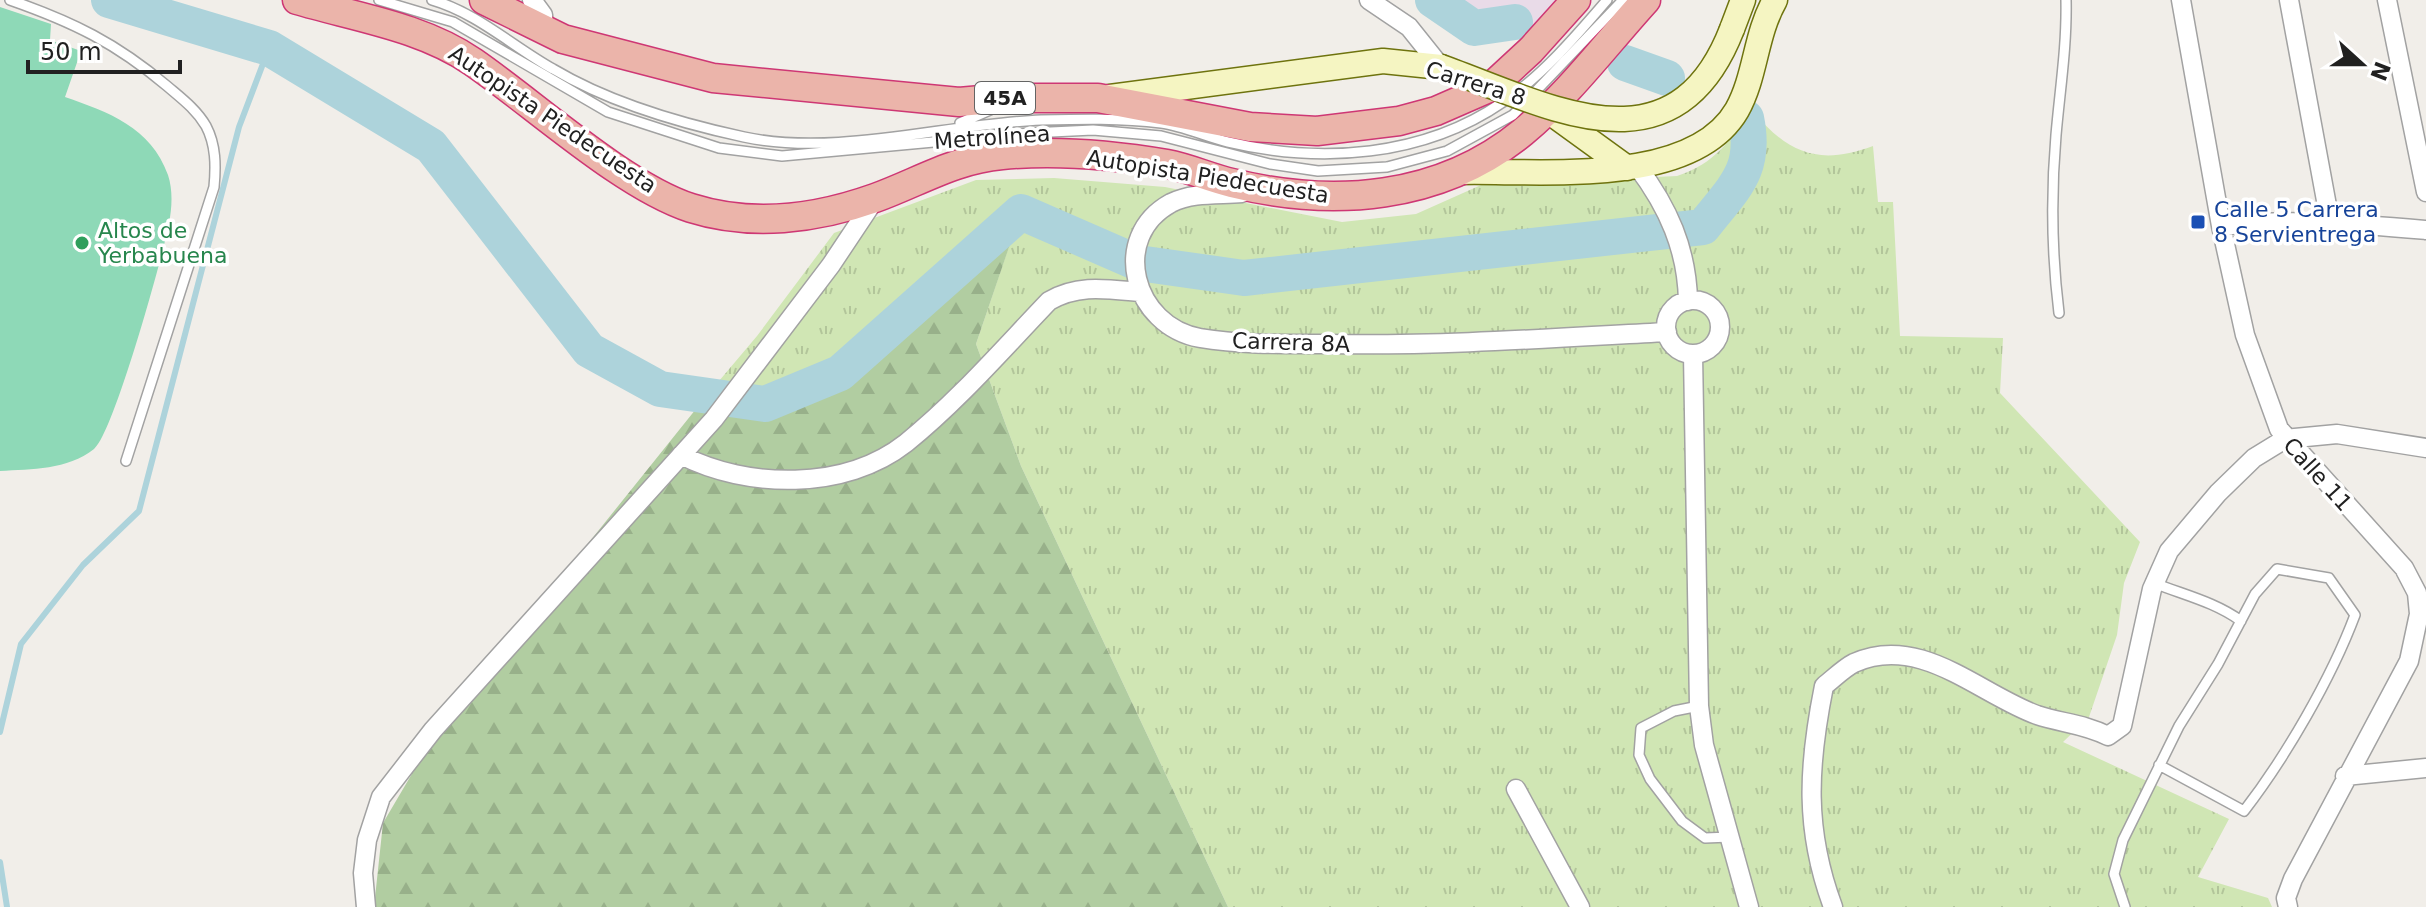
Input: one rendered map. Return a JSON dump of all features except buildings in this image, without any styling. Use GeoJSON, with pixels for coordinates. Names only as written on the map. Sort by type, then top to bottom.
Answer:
{"type":"FeatureCollection","features":[{"type":"Feature","properties":{"kind":"highway","name":"Autopista Piedecuesta"},"geometry":{"type":"LineString","coordinates":[[297,0],[414,33],[451,48],[629,175],[687,207],[731,217],[775,219],[820,214],[875,198],[954,164],[1034,153],[1168,165],[1273,191],[1318,197],[1370,196],[1421,186],[1459,172],[1511,141],[1547,110],[1568,74],[1609,28],[1646,0]]}},
{"type":"Feature","properties":{"kind":"highway","name":"45A"},"geometry":{"type":"LineString","coordinates":[[484,0],[544,32],[635,60],[722,79],[959,102],[1004,98],[1098,98],[1250,127],[1317,131],[1363,128],[1399,121],[1466,99],[1491,87],[1540,55],[1580,7]]}},
{"type":"Feature","properties":{"kind":"main road","name":"Carrera 8"},"geometry":{"type":"LineString","coordinates":[[1098,98],[1383,61],[1441,67],[1577,116],[1636,120],[1656,114],[1691,94],[1721,57],[1743,0]]}},
{"type":"Feature","properties":{"kind":"main road"},"geometry":{"type":"LineString","coordinates":[[1459,172],[1637,166],[1685,155],[1719,133],[1736,112],[1747,88],[1769,7]]}},
{"type":"Feature","properties":{"kind":"main road","name":"Carrera 8"},"geometry":{"type":"LineString","coordinates":[[1547,110],[1637,166]]}},
{"type":"Feature","properties":{"kind":"street"},"geometry":{"type":"LineString","coordinates":[[532,0],[543,15],[544,32]]}},
{"type":"Feature","properties":{"kind":"street"},"geometry":{"type":"LineString","coordinates":[[1369,0],[1409,27],[1441,67]]}},
{"type":"Feature","properties":{"kind":"street","name":"Calle 11"},"geometry":{"type":"LineString","coordinates":[[2181,0],[2221,226],[2245,335],[2285,439],[2404,568],[2417,593],[2421,634],[2391,700],[2345,776],[2293,879],[2286,898],[2288,907]]}},
{"type":"Feature","properties":{"kind":"street"},"geometry":{"type":"LineString","coordinates":[[2289,0],[2330,222]]}},
{"type":"Feature","properties":{"kind":"street"},"geometry":{"type":"LineString","coordinates":[[2387,0],[2426,192]]}},
{"type":"Feature","properties":{"kind":"street"},"geometry":{"type":"LineString","coordinates":[[1637,166],[1668,212],[1683,250],[1688,301]]}},
{"type":"Feature","properties":{"kind":"street","name":"Carrera 8A"},"geometry":{"type":"LineString","coordinates":[[1273,191],[1193,195],[1170,204],[1157,214],[1140,239],[1135,271],[1139,292],[1156,318],[1177,332],[1244,343],[1372,345],[1667,332]]}},
{"type":"Feature","properties":{"kind":"street"},"geometry":{"type":"LineString","coordinates":[[366,907],[363,873],[367,840],[381,797],[433,730],[714,419],[875,198]]}},
{"type":"Feature","properties":{"kind":"street"},"geometry":{"type":"LineString","coordinates":[[2221,226],[2261,222],[2330,222],[2426,230]]}},
{"type":"Feature","properties":{"kind":"street"},"geometry":{"type":"LineString","coordinates":[[681,455],[710,470],[765,482],[812,479],[864,465],[905,444],[1049,301],[1066,291],[1091,288],[1139,292]]}},
{"type":"Feature","properties":{"kind":"street"},"geometry":{"type":"LineString","coordinates":[[1688,301],[1706,303],[1713,308],[1720,324],[1719,333],[1710,348],[1693,354],[1676,348],[1667,332],[1674,309],[1688,301]]}},
{"type":"Feature","properties":{"kind":"street"},"geometry":{"type":"LineString","coordinates":[[1693,354],[1699,706],[1704,745],[1749,907]]}},
{"type":"Feature","properties":{"kind":"street"},"geometry":{"type":"LineString","coordinates":[[1833,907],[1823,880],[1809,810],[1817,723],[1824,686],[1854,663],[1910,656],[1960,673],[1987,693],[2039,715],[2090,727],[2108,736],[2122,726],[2154,583],[2169,551],[2218,493],[2254,458],[2285,439],[2337,434],[2426,448]]}},
{"type":"Feature","properties":{"kind":"street"},"geometry":{"type":"LineString","coordinates":[[2345,776],[2426,768]]}},
{"type":"Feature","properties":{"kind":"street"},"geometry":{"type":"LineString","coordinates":[[1516,789],[1580,907]]}},
{"type":"Feature","properties":{"kind":"lane"},"geometry":{"type":"LineString","coordinates":[[10,0],[85,29],[135,59],[193,108],[206,127],[214,147],[214,187],[126,461]]}},
{"type":"Feature","properties":{"kind":"lane","name":"Metrolínea"},"geometry":{"type":"LineString","coordinates":[[379,0],[453,22],[608,112],[719,148],[782,156],[1093,130],[1161,136],[1270,164],[1318,171],[1359,171],[1415,161],[1477,137],[1513,115],[1568,74]]}},
{"type":"Feature","properties":{"kind":"lane","name":"Metrolínea"},"geometry":{"type":"LineString","coordinates":[[432,0],[458,8],[554,70],[613,99],[745,137],[832,142],[949,128],[1093,119],[1164,123],[1229,142],[1286,151],[1335,154],[1375,152],[1444,133],[1483,115],[1506,100],[1540,55]]}},
{"type":"Feature","properties":{"kind":"lane"},"geometry":{"type":"LineString","coordinates":[[1580,7],[1607,0]]}},
{"type":"Feature","properties":{"kind":"lane"},"geometry":{"type":"LineString","coordinates":[[1609,28],[1623,0]]}},
{"type":"Feature","properties":{"kind":"lane"},"geometry":{"type":"LineString","coordinates":[[2059,313],[2054,276],[2056,136],[2065,78],[2066,0]]}},
{"type":"Feature","properties":{"kind":"lane"},"geometry":{"type":"LineString","coordinates":[[949,128],[999,106],[1004,98]]}},
{"type":"Feature","properties":{"kind":"lane"},"geometry":{"type":"LineString","coordinates":[[2125,907],[2114,874],[2123,840],[2159,765],[2255,594],[2277,569],[2329,578],[2355,615],[2338,660],[2268,780],[2244,811],[2159,765]]}},
{"type":"Feature","properties":{"kind":"lane"},"geometry":{"type":"LineString","coordinates":[[2154,583],[2197,600],[2220,605],[2241,621]]}},
{"type":"Feature","properties":{"kind":"lane"},"geometry":{"type":"LineString","coordinates":[[1699,706],[1674,711],[1641,728],[1639,755],[1650,779],[1682,821],[1705,838],[1730,837]]}},
{"type":"Feature","properties":{"kind":"shaded area"},"geometry":{"type":"Polygon","coordinates":[[[1433,0],[1561,0],[1535,29],[1515,22],[1474,28],[1433,0]]]}},
{"type":"Feature","properties":{"kind":"green space","name":"Altos de Yerbabuena"},"geometry":{"type":"Polygon","coordinates":[[[0,7],[51,24],[50,40],[81,51],[65,97],[112,116],[139,133],[160,158],[170,181],[172,199],[165,242],[148,305],[102,437],[94,449],[84,456],[61,465],[0,471],[0,7]]]}},
{"type":"Feature","properties":{"kind":"green space"},"geometry":{"type":"Polygon","coordinates":[[[1752,110],[1778,137],[1806,152],[1836,155],[1873,146],[1878,202],[1893,202],[1900,336],[2003,338],[2000,393],[2140,542],[2124,583],[2117,635],[2089,717],[2063,742],[2229,819],[2198,877],[2268,898],[2272,907],[1228,907],[1021,466],[976,344],[1020,214],[840,373],[765,404],[708,394],[757,336],[834,233],[976,180],[1054,178],[1165,187],[1342,222],[1416,214],[1481,185],[1677,176],[1712,158],[1752,110]]]}},
{"type":"Feature","properties":{"kind":"green space"},"geometry":{"type":"Polygon","coordinates":[[[1021,212],[976,344],[1021,466],[1228,907],[374,907],[383,823],[436,733],[708,394],[765,404],[840,373],[1021,212]]]}},
{"type":"Feature","properties":{"kind":"waterway"},"geometry":{"type":"LineString","coordinates":[[109,0],[269,48],[431,146],[589,350],[660,389],[765,404],[840,373],[1021,212],[1138,263],[1244,278],[1703,227],[1733,189],[1745,165],[1749,136],[1746,118]]}},
{"type":"Feature","properties":{"kind":"waterway"},"geometry":{"type":"LineString","coordinates":[[1433,0],[1474,28],[1515,22]]}},
{"type":"Feature","properties":{"kind":"waterway"},"geometry":{"type":"LineString","coordinates":[[0,732],[21,644],[83,565],[139,511],[239,127],[269,48]]}},
{"type":"Feature","properties":{"kind":"waterway"},"geometry":{"type":"LineString","coordinates":[[1625,63],[1667,78]]}},
{"type":"Feature","properties":{"kind":"waterway"},"geometry":{"type":"LineString","coordinates":[[0,862],[7,907]]}},
{"type":"Feature","properties":{"kind":"place","name":"Calle 5 Carrera 8 Servientrega"},"geometry":{"type":"Point","coordinates":[2198,222]}},
{"type":"Feature","properties":{"kind":"place","name":"Altos de Yerbabuena"},"geometry":{"type":"Point","coordinates":[82,243]}}]}
